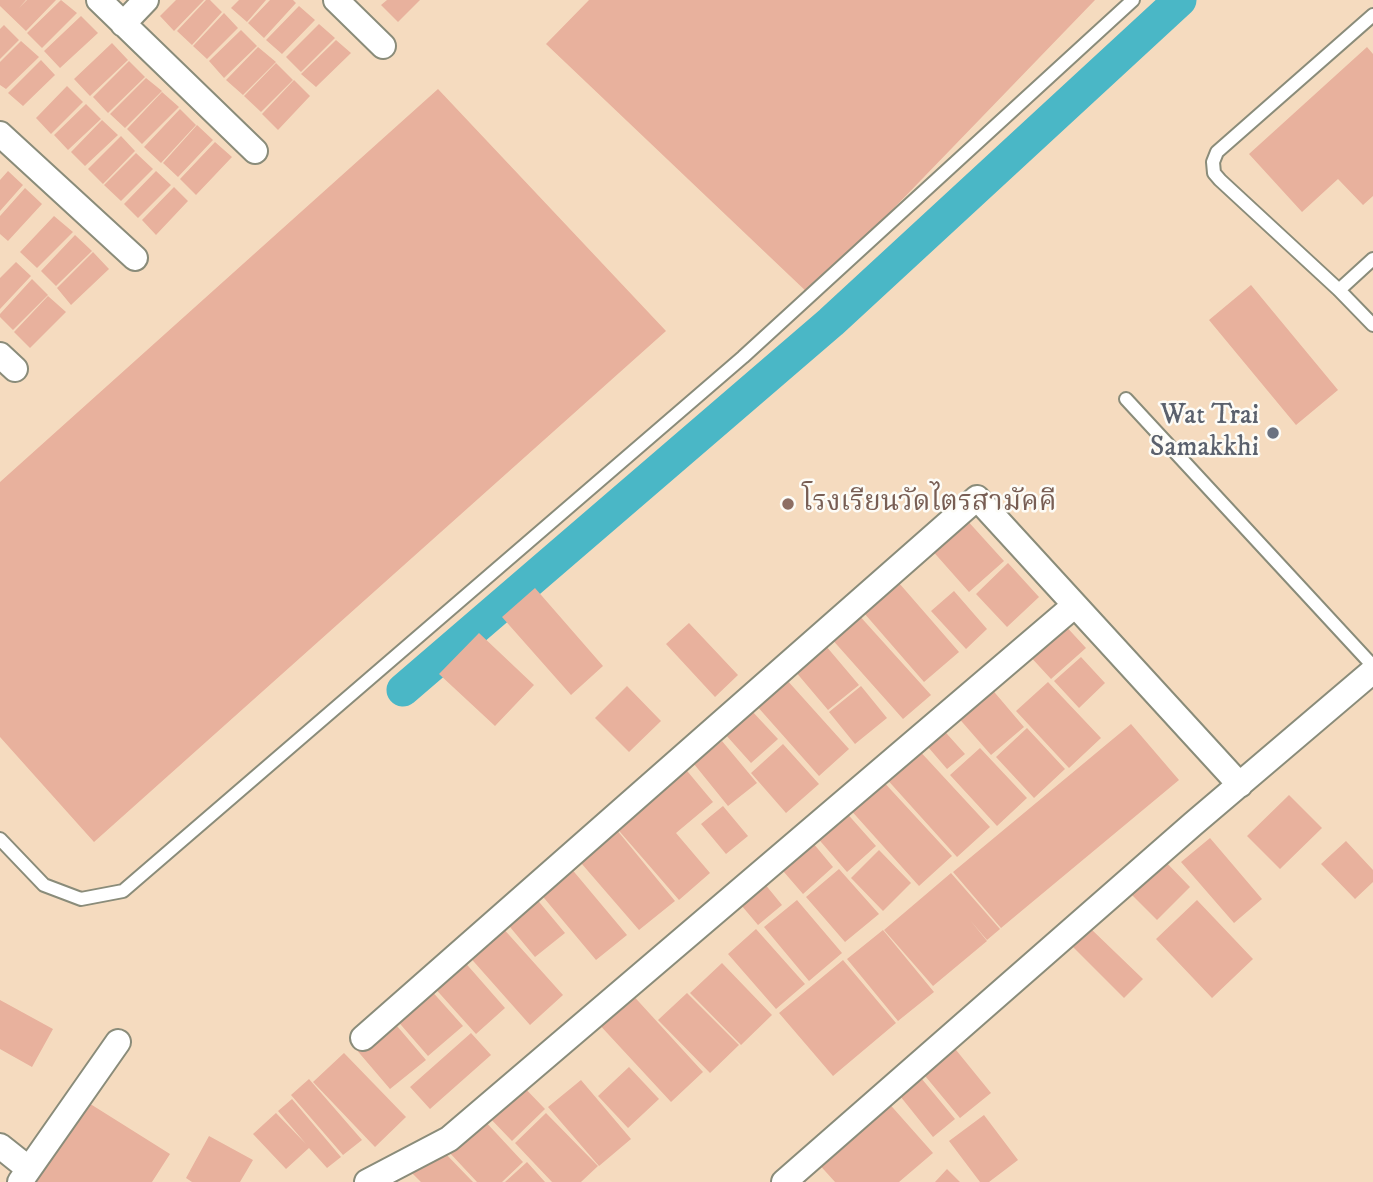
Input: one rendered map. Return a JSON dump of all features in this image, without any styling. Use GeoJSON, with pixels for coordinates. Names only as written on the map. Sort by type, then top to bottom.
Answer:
{"type":"FeatureCollection","features":[{"type":"Feature","properties":{"kind":"street"},"geometry":{"type":"LineString","coordinates":[[99,0],[255,151]]}},
{"type":"Feature","properties":{"kind":"street"},"geometry":{"type":"LineString","coordinates":[[123,24],[146,0]]}},
{"type":"Feature","properties":{"kind":"street"},"geometry":{"type":"LineString","coordinates":[[335,0],[383,46]]}},
{"type":"Feature","properties":{"kind":"street"},"geometry":{"type":"LineString","coordinates":[[0,134],[135,258]]}},
{"type":"Feature","properties":{"kind":"street"},"geometry":{"type":"LineString","coordinates":[[363,1038],[977,498],[1240,785]]}},
{"type":"Feature","properties":{"kind":"street"},"geometry":{"type":"LineString","coordinates":[[367,1182],[449,1139],[1075,605]]}},
{"type":"Feature","properties":{"kind":"street"},"geometry":{"type":"LineString","coordinates":[[784,1182],[1373,669]]}},
{"type":"Feature","properties":{"kind":"street"},"geometry":{"type":"LineString","coordinates":[[0,1146],[24,1175],[118,1042]]}},
{"type":"Feature","properties":{"kind":"lane"},"geometry":{"type":"LineString","coordinates":[[0,839],[44,885],[81,899],[122,891],[743,357],[1133,0]]}},
{"type":"Feature","properties":{"kind":"lane"},"geometry":{"type":"LineString","coordinates":[[1373,15],[1217,152],[1213,162],[1214,173],[1220,180],[1373,325]]}},
{"type":"Feature","properties":{"kind":"lane"},"geometry":{"type":"LineString","coordinates":[[1339,290],[1373,259]]}},
{"type":"Feature","properties":{"kind":"lane"},"geometry":{"type":"LineString","coordinates":[[1126,399],[1373,669]]}},
{"type":"Feature","properties":{"kind":"building"},"geometry":{"type":"Polygon","coordinates":[[[0,0],[26,0],[19,8],[27,0],[56,0],[26,31],[0,6],[0,0]]]}},
{"type":"Feature","properties":{"kind":"building"},"geometry":{"type":"Polygon","coordinates":[[[61,0],[77,13],[42,48],[27,33],[61,0]]]}},
{"type":"Feature","properties":{"kind":"building"},"geometry":{"type":"Polygon","coordinates":[[[176,0],[204,0],[174,31],[160,16],[176,0]]]}},
{"type":"Feature","properties":{"kind":"building"},"geometry":{"type":"Polygon","coordinates":[[[206,0],[210,0],[222,12],[192,45],[177,31],[206,0]]]}},
{"type":"Feature","properties":{"kind":"building"},"geometry":{"type":"Polygon","coordinates":[[[239,0],[266,0],[247,22],[231,8],[239,0]]]}},
{"type":"Feature","properties":{"kind":"building"},"geometry":{"type":"Polygon","coordinates":[[[270,0],[293,0],[296,3],[264,38],[248,23],[270,0]]]}},
{"type":"Feature","properties":{"kind":"building"},"geometry":{"type":"Polygon","coordinates":[[[387,0],[420,0],[398,22],[381,5],[387,0]]]}},
{"type":"Feature","properties":{"kind":"building"},"geometry":{"type":"Polygon","coordinates":[[[589,0],[1095,0],[810,295],[546,44],[589,0]]]}},
{"type":"Feature","properties":{"kind":"building"},"geometry":{"type":"Polygon","coordinates":[[[299,6],[315,20],[282,54],[266,40],[299,6]]]}},
{"type":"Feature","properties":{"kind":"building"},"geometry":{"type":"Polygon","coordinates":[[[224,13],[238,28],[207,59],[193,46],[224,13]]]}},
{"type":"Feature","properties":{"kind":"building"},"geometry":{"type":"Polygon","coordinates":[[[81,16],[98,33],[60,68],[44,51],[81,16]]]}},
{"type":"Feature","properties":{"kind":"building"},"geometry":{"type":"Polygon","coordinates":[[[319,24],[335,38],[301,72],[286,57],[319,24]]]}},
{"type":"Feature","properties":{"kind":"building"},"geometry":{"type":"Polygon","coordinates":[[[4,25],[19,40],[0,59],[0,29],[4,25]]]}},
{"type":"Feature","properties":{"kind":"building"},"geometry":{"type":"Polygon","coordinates":[[[241,30],[257,46],[224,78],[209,61],[241,30]]]}},
{"type":"Feature","properties":{"kind":"building"},"geometry":{"type":"Polygon","coordinates":[[[336,40],[351,53],[316,87],[301,74],[336,40]]]}},
{"type":"Feature","properties":{"kind":"building"},"geometry":{"type":"Polygon","coordinates":[[[21,41],[39,57],[6,89],[0,85],[0,62],[21,41]]]}},
{"type":"Feature","properties":{"kind":"building"},"geometry":{"type":"Polygon","coordinates":[[[112,43],[128,60],[90,96],[74,79],[112,43]]]}},
{"type":"Feature","properties":{"kind":"building"},"geometry":{"type":"Polygon","coordinates":[[[258,47],[276,62],[243,95],[226,80],[258,47]]]}},
{"type":"Feature","properties":{"kind":"building"},"geometry":{"type":"Polygon","coordinates":[[[1367,47],[1373,54],[1373,196],[1363,205],[1338,179],[1302,212],[1249,154],[1367,47]]]}},
{"type":"Feature","properties":{"kind":"building"},"geometry":{"type":"Polygon","coordinates":[[[41,60],[55,75],[23,106],[8,93],[41,60]]]}},
{"type":"Feature","properties":{"kind":"building"},"geometry":{"type":"Polygon","coordinates":[[[129,61],[145,77],[108,113],[93,97],[129,61]]]}},
{"type":"Feature","properties":{"kind":"building"},"geometry":{"type":"Polygon","coordinates":[[[276,63],[293,80],[261,112],[244,96],[276,63]]]}},
{"type":"Feature","properties":{"kind":"building"},"geometry":{"type":"Polygon","coordinates":[[[146,78],[162,91],[125,128],[110,114],[146,78]]]}},
{"type":"Feature","properties":{"kind":"building"},"geometry":{"type":"Polygon","coordinates":[[[294,80],[310,96],[278,130],[262,114],[294,80]]]}},
{"type":"Feature","properties":{"kind":"building"},"geometry":{"type":"Polygon","coordinates":[[[67,86],[83,102],[51,134],[36,118],[67,86]]]}},
{"type":"Feature","properties":{"kind":"building"},"geometry":{"type":"Polygon","coordinates":[[[438,89],[666,331],[94,842],[0,737],[0,482],[438,89]]]}},
{"type":"Feature","properties":{"kind":"building"},"geometry":{"type":"Polygon","coordinates":[[[162,92],[179,107],[142,144],[127,129],[162,92]]]}},
{"type":"Feature","properties":{"kind":"building"},"geometry":{"type":"Polygon","coordinates":[[[86,104],[101,119],[68,150],[54,135],[86,104]]]}},
{"type":"Feature","properties":{"kind":"building"},"geometry":{"type":"Polygon","coordinates":[[[180,109],[196,125],[161,163],[144,147],[180,109]]]}},
{"type":"Feature","properties":{"kind":"building"},"geometry":{"type":"Polygon","coordinates":[[[102,120],[118,135],[85,166],[71,152],[102,120]]]}},
{"type":"Feature","properties":{"kind":"building"},"geometry":{"type":"Polygon","coordinates":[[[197,125],[213,140],[178,177],[163,163],[197,125]]]}},
{"type":"Feature","properties":{"kind":"building"},"geometry":{"type":"Polygon","coordinates":[[[121,136],[135,151],[103,184],[88,169],[121,136]]]}},
{"type":"Feature","properties":{"kind":"building"},"geometry":{"type":"Polygon","coordinates":[[[215,142],[232,157],[196,195],[180,179],[215,142]]]}},
{"type":"Feature","properties":{"kind":"building"},"geometry":{"type":"Polygon","coordinates":[[[136,153],[153,169],[121,201],[104,185],[136,153]]]}},
{"type":"Feature","properties":{"kind":"building"},"geometry":{"type":"Polygon","coordinates":[[[8,171],[23,185],[0,211],[0,180],[8,171]]]}},
{"type":"Feature","properties":{"kind":"building"},"geometry":{"type":"Polygon","coordinates":[[[156,171],[171,185],[138,218],[124,204],[156,171]]]}},
{"type":"Feature","properties":{"kind":"building"},"geometry":{"type":"Polygon","coordinates":[[[174,187],[188,201],[156,235],[142,220],[174,187]]]}},
{"type":"Feature","properties":{"kind":"building"},"geometry":{"type":"Polygon","coordinates":[[[25,188],[42,204],[8,241],[0,234],[0,216],[25,188]]]}},
{"type":"Feature","properties":{"kind":"building"},"geometry":{"type":"Polygon","coordinates":[[[54,216],[73,232],[37,268],[20,252],[54,216]]]}},
{"type":"Feature","properties":{"kind":"building"},"geometry":{"type":"Polygon","coordinates":[[[75,235],[92,251],[56,286],[41,271],[75,235]]]}},
{"type":"Feature","properties":{"kind":"building"},"geometry":{"type":"Polygon","coordinates":[[[93,252],[109,269],[71,305],[57,288],[93,252]]]}},
{"type":"Feature","properties":{"kind":"building"},"geometry":{"type":"Polygon","coordinates":[[[16,262],[31,276],[0,309],[0,278],[16,262]]]}},
{"type":"Feature","properties":{"kind":"building"},"geometry":{"type":"Polygon","coordinates":[[[32,279],[48,295],[13,330],[0,314],[32,279]]]}},
{"type":"Feature","properties":{"kind":"building"},"geometry":{"type":"Polygon","coordinates":[[[1251,285],[1338,390],[1296,425],[1209,320],[1251,285]]]}},
{"type":"Feature","properties":{"kind":"building"},"geometry":{"type":"Polygon","coordinates":[[[48,296],[66,312],[30,348],[14,332],[48,296]]]}},
{"type":"Feature","properties":{"kind":"building"},"geometry":{"type":"Polygon","coordinates":[[[965,518],[1004,561],[969,592],[930,548],[965,518]]]}},
{"type":"Feature","properties":{"kind":"building"},"geometry":{"type":"Polygon","coordinates":[[[1008,563],[1039,597],[1007,627],[976,594],[1008,563]]]}},
{"type":"Feature","properties":{"kind":"building"},"geometry":{"type":"Polygon","coordinates":[[[899,583],[959,652],[924,682],[864,613],[899,583]]]}},
{"type":"Feature","properties":{"kind":"building"},"geometry":{"type":"Polygon","coordinates":[[[535,588],[603,666],[571,695],[502,617],[535,588]]]}},
{"type":"Feature","properties":{"kind":"building"},"geometry":{"type":"Polygon","coordinates":[[[954,591],[987,629],[966,649],[931,611],[954,591]]]}},
{"type":"Feature","properties":{"kind":"building"},"geometry":{"type":"Polygon","coordinates":[[[857,613],[931,695],[903,719],[830,637],[857,613]]]}},
{"type":"Feature","properties":{"kind":"building"},"geometry":{"type":"Polygon","coordinates":[[[1062,622],[1086,648],[1051,679],[1027,653],[1062,622]]]}},
{"type":"Feature","properties":{"kind":"building"},"geometry":{"type":"Polygon","coordinates":[[[689,623],[738,675],[715,697],[666,644],[689,623]]]}},
{"type":"Feature","properties":{"kind":"building"},"geometry":{"type":"Polygon","coordinates":[[[479,633],[534,685],[495,726],[439,674],[479,633]]]}},
{"type":"Feature","properties":{"kind":"building"},"geometry":{"type":"Polygon","coordinates":[[[826,646],[859,685],[828,710],[795,671],[826,646]]]}},
{"type":"Feature","properties":{"kind":"building"},"geometry":{"type":"Polygon","coordinates":[[[1081,657],[1105,683],[1079,708],[1054,681],[1081,657]]]}},
{"type":"Feature","properties":{"kind":"building"},"geometry":{"type":"Polygon","coordinates":[[[786,679],[849,749],[819,776],[756,705],[786,679]]]}},
{"type":"Feature","properties":{"kind":"building"},"geometry":{"type":"Polygon","coordinates":[[[1048,682],[1101,738],[1069,768],[1016,711],[1048,682]]]}},
{"type":"Feature","properties":{"kind":"building"},"geometry":{"type":"Polygon","coordinates":[[[627,686],[661,721],[629,752],[595,718],[627,686]]]}},
{"type":"Feature","properties":{"kind":"building"},"geometry":{"type":"Polygon","coordinates":[[[861,686],[887,718],[855,744],[829,712],[861,686]]]}},
{"type":"Feature","properties":{"kind":"building"},"geometry":{"type":"Polygon","coordinates":[[[990,687],[1024,727],[991,755],[956,715],[990,687]]]}},
{"type":"Feature","properties":{"kind":"building"},"geometry":{"type":"Polygon","coordinates":[[[751,710],[778,739],[751,763],[725,734],[751,710]]]}},
{"type":"Feature","properties":{"kind":"building"},"geometry":{"type":"Polygon","coordinates":[[[1131,724],[1179,780],[1001,928],[953,872],[1131,724]]]}},
{"type":"Feature","properties":{"kind":"building"},"geometry":{"type":"Polygon","coordinates":[[[939,725],[965,754],[947,769],[922,740],[939,725]]]}},
{"type":"Feature","properties":{"kind":"building"},"geometry":{"type":"Polygon","coordinates":[[[1027,728],[1065,769],[1034,798],[996,757],[1027,728]]]}},
{"type":"Feature","properties":{"kind":"building"},"geometry":{"type":"Polygon","coordinates":[[[722,741],[757,783],[728,806],[694,764],[722,741]]]}},
{"type":"Feature","properties":{"kind":"building"},"geometry":{"type":"Polygon","coordinates":[[[783,744],[819,784],[786,813],[751,773],[783,744]]]}},
{"type":"Feature","properties":{"kind":"building"},"geometry":{"type":"Polygon","coordinates":[[[916,747],[990,827],[957,857],[884,776],[916,747]]]}},
{"type":"Feature","properties":{"kind":"building"},"geometry":{"type":"Polygon","coordinates":[[[980,748],[1027,798],[997,826],[950,775],[980,748]]]}},
{"type":"Feature","properties":{"kind":"building"},"geometry":{"type":"Polygon","coordinates":[[[683,766],[713,802],[676,833],[710,873],[679,900],[614,825],[683,766]]]}},
{"type":"Feature","properties":{"kind":"building"},"geometry":{"type":"Polygon","coordinates":[[[880,778],[952,856],[919,886],[848,807],[880,778]]]}},
{"type":"Feature","properties":{"kind":"building"},"geometry":{"type":"Polygon","coordinates":[[[1289,795],[1322,828],[1280,869],[1247,836],[1289,795]]]}},
{"type":"Feature","properties":{"kind":"building"},"geometry":{"type":"Polygon","coordinates":[[[723,806],[748,836],[726,854],[701,824],[723,806]]]}},
{"type":"Feature","properties":{"kind":"building"},"geometry":{"type":"Polygon","coordinates":[[[844,810],[876,846],[847,872],[815,835],[844,810]]]}},
{"type":"Feature","properties":{"kind":"building"},"geometry":{"type":"Polygon","coordinates":[[[612,824],[675,901],[639,930],[575,856],[612,824]]]}},
{"type":"Feature","properties":{"kind":"building"},"geometry":{"type":"Polygon","coordinates":[[[808,837],[833,867],[803,894],[777,864],[808,837]]]}},
{"type":"Feature","properties":{"kind":"building"},"geometry":{"type":"Polygon","coordinates":[[[1210,838],[1262,899],[1234,923],[1181,862],[1210,838]]]}},
{"type":"Feature","properties":{"kind":"building"},"geometry":{"type":"Polygon","coordinates":[[[1346,841],[1373,870],[1373,882],[1355,899],[1321,864],[1346,841]]]}},
{"type":"Feature","properties":{"kind":"building"},"geometry":{"type":"Polygon","coordinates":[[[879,850],[911,883],[883,911],[851,878],[879,850]]]}},
{"type":"Feature","properties":{"kind":"building"},"geometry":{"type":"Polygon","coordinates":[[[1160,856],[1190,887],[1157,920],[1127,890],[1160,856]]]}},
{"type":"Feature","properties":{"kind":"building"},"geometry":{"type":"Polygon","coordinates":[[[570,867],[627,935],[596,960],[539,892],[570,867]]]}},
{"type":"Feature","properties":{"kind":"building"},"geometry":{"type":"Polygon","coordinates":[[[839,869],[879,914],[845,942],[806,897],[839,869]]]}},
{"type":"Feature","properties":{"kind":"building"},"geometry":{"type":"Polygon","coordinates":[[[951,873],[1000,929],[987,940],[970,920],[987,941],[933,986],[884,930],[951,873]]]}},
{"type":"Feature","properties":{"kind":"building"},"geometry":{"type":"Polygon","coordinates":[[[760,878],[782,905],[758,925],[736,899],[760,878]]]}},
{"type":"Feature","properties":{"kind":"building"},"geometry":{"type":"Polygon","coordinates":[[[535,897],[565,933],[535,957],[505,921],[535,897]]]}},
{"type":"Feature","properties":{"kind":"building"},"geometry":{"type":"Polygon","coordinates":[[[797,900],[842,953],[809,981],[764,927],[797,900]]]}},
{"type":"Feature","properties":{"kind":"building"},"geometry":{"type":"Polygon","coordinates":[[[1197,900],[1253,959],[1212,998],[1156,939],[1197,900]]]}},
{"type":"Feature","properties":{"kind":"building"},"geometry":{"type":"Polygon","coordinates":[[[501,926],[563,995],[530,1025],[467,954],[501,926]]]}},
{"type":"Feature","properties":{"kind":"building"},"geometry":{"type":"Polygon","coordinates":[[[1090,928],[1143,979],[1124,998],[1072,946],[1090,928]]]}},
{"type":"Feature","properties":{"kind":"building"},"geometry":{"type":"Polygon","coordinates":[[[756,929],[805,984],[776,1009],[728,954],[756,929]]]}},
{"type":"Feature","properties":{"kind":"building"},"geometry":{"type":"Polygon","coordinates":[[[883,930],[934,992],[898,1021],[847,959],[883,930]]]}},
{"type":"Feature","properties":{"kind":"building"},"geometry":{"type":"Polygon","coordinates":[[[462,959],[505,1008],[476,1034],[432,985],[462,959]]]}},
{"type":"Feature","properties":{"kind":"building"},"geometry":{"type":"Polygon","coordinates":[[[843,960],[896,1023],[833,1076],[779,1013],[843,960]]]}},
{"type":"Feature","properties":{"kind":"building"},"geometry":{"type":"Polygon","coordinates":[[[722,963],[772,1015],[741,1045],[690,993],[722,963]]]}},
{"type":"Feature","properties":{"kind":"building"},"geometry":{"type":"Polygon","coordinates":[[[429,988],[463,1026],[428,1056],[395,1018],[429,988]]]}},
{"type":"Feature","properties":{"kind":"building"},"geometry":{"type":"Polygon","coordinates":[[[629,991],[703,1072],[671,1102],[596,1021],[629,991]]]}},
{"type":"Feature","properties":{"kind":"building"},"geometry":{"type":"Polygon","coordinates":[[[687,993],[739,1045],[710,1073],[658,1020],[687,993]]]}},
{"type":"Feature","properties":{"kind":"building"},"geometry":{"type":"Polygon","coordinates":[[[0,1000],[53,1029],[32,1067],[0,1049],[0,1000]]]}},
{"type":"Feature","properties":{"kind":"building"},"geometry":{"type":"Polygon","coordinates":[[[391,1019],[426,1060],[390,1089],[355,1048],[391,1019]]]}},
{"type":"Feature","properties":{"kind":"building"},"geometry":{"type":"Polygon","coordinates":[[[471,1033],[491,1055],[430,1109],[410,1087],[471,1033]]]}},
{"type":"Feature","properties":{"kind":"building"},"geometry":{"type":"Polygon","coordinates":[[[952,1045],[991,1093],[960,1118],[921,1071],[952,1045]]]}},
{"type":"Feature","properties":{"kind":"building"},"geometry":{"type":"Polygon","coordinates":[[[344,1053],[406,1117],[375,1147],[313,1082],[344,1053]]]}},
{"type":"Feature","properties":{"kind":"building"},"geometry":{"type":"Polygon","coordinates":[[[629,1067],[659,1099],[628,1128],[598,1096],[629,1067]]]}},
{"type":"Feature","properties":{"kind":"building"},"geometry":{"type":"Polygon","coordinates":[[[917,1073],[955,1119],[933,1137],[896,1091],[917,1073]]]}},
{"type":"Feature","properties":{"kind":"building"},"geometry":{"type":"Polygon","coordinates":[[[309,1079],[362,1140],[343,1155],[291,1095],[309,1079]]]}},
{"type":"Feature","properties":{"kind":"building"},"geometry":{"type":"Polygon","coordinates":[[[581,1080],[631,1139],[599,1166],[548,1107],[581,1080]]]}},
{"type":"Feature","properties":{"kind":"building"},"geometry":{"type":"Polygon","coordinates":[[[519,1082],[545,1109],[512,1141],[486,1114],[519,1082]]]}},
{"type":"Feature","properties":{"kind":"building"},"geometry":{"type":"Polygon","coordinates":[[[292,1099],[341,1157],[327,1168],[309,1148],[286,1169],[253,1134],[276,1113],[306,1144],[278,1111],[292,1099]]]}},
{"type":"Feature","properties":{"kind":"building"},"geometry":{"type":"Polygon","coordinates":[[[84,1100],[170,1154],[152,1182],[32,1182],[84,1100]]]}},
{"type":"Feature","properties":{"kind":"building"},"geometry":{"type":"Polygon","coordinates":[[[886,1100],[933,1153],[899,1182],[835,1182],[816,1161],[886,1100]]]}},
{"type":"Feature","properties":{"kind":"building"},"geometry":{"type":"Polygon","coordinates":[[[546,1113],[598,1166],[581,1182],[552,1182],[515,1143],[546,1113]]]}},
{"type":"Feature","properties":{"kind":"building"},"geometry":{"type":"Polygon","coordinates":[[[984,1115],[1018,1160],[989,1182],[980,1182],[949,1141],[984,1115]]]}},
{"type":"Feature","properties":{"kind":"building"},"geometry":{"type":"Polygon","coordinates":[[[483,1119],[523,1162],[502,1182],[477,1182],[448,1151],[483,1119]]]}},
{"type":"Feature","properties":{"kind":"building"},"geometry":{"type":"Polygon","coordinates":[[[209,1136],[253,1160],[240,1182],[192,1182],[186,1178],[209,1136]]]}},
{"type":"Feature","properties":{"kind":"building"},"geometry":{"type":"Polygon","coordinates":[[[442,1150],[473,1182],[421,1182],[409,1170],[442,1150]]]}},
{"type":"Feature","properties":{"kind":"building"},"geometry":{"type":"Polygon","coordinates":[[[527,1162],[545,1182],[505,1182],[527,1162]]]}},
{"type":"Feature","properties":{"kind":"building"},"geometry":{"type":"Polygon","coordinates":[[[947,1169],[960,1182],[935,1182],[947,1169]]]}},
{"type":"Feature","properties":{"kind":"waterway"},"geometry":{"type":"LineString","coordinates":[[403,690],[831,322],[1180,0]]}},
{"type":"Feature","properties":{"kind":"place","name":"Wat Trai Samakkhi"},"geometry":{"type":"Point","coordinates":[1273,433]}},
{"type":"Feature","properties":{"kind":"place","name":"โรงเรียนวัดไตรสามัคคี"},"geometry":{"type":"Point","coordinates":[788,504]}}]}
